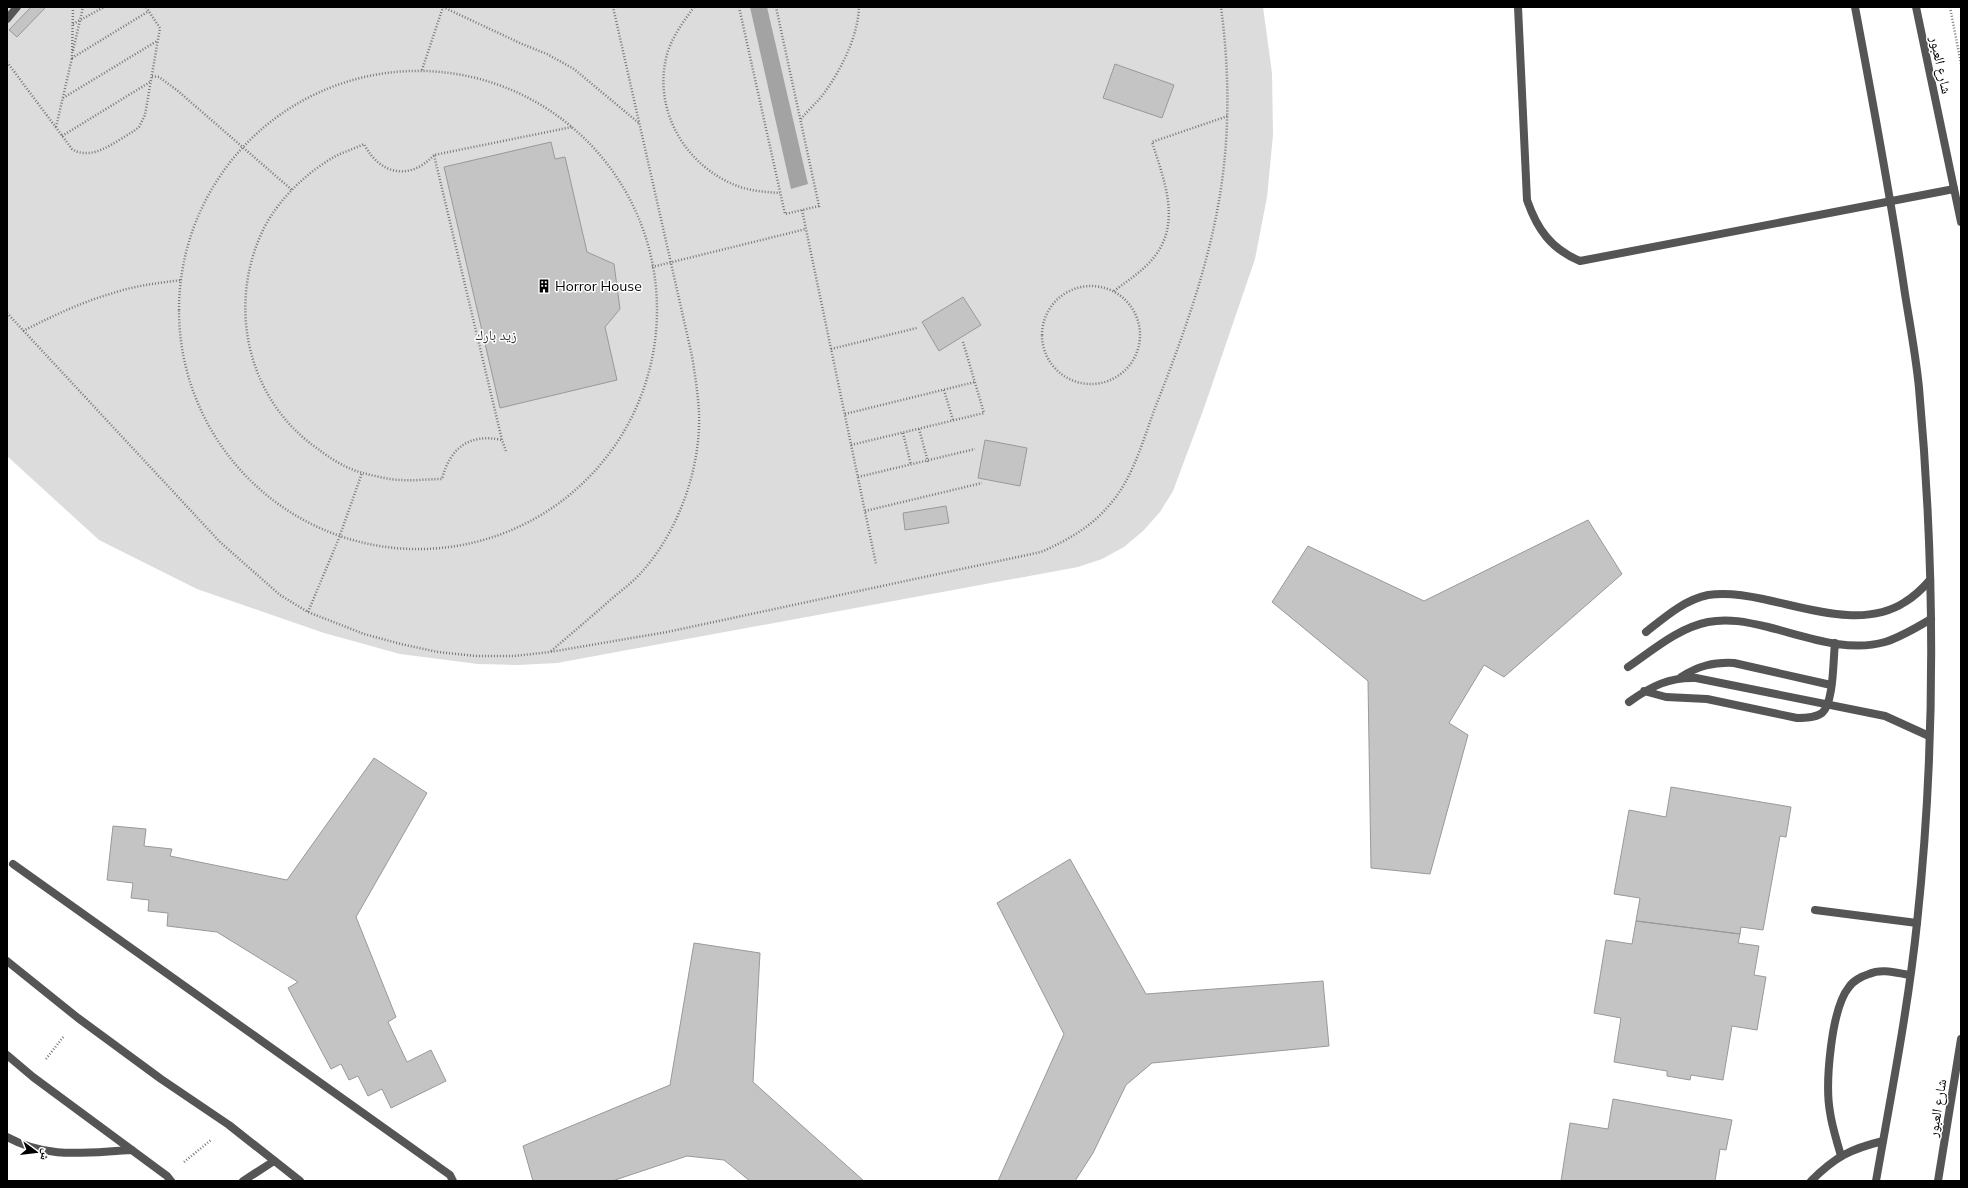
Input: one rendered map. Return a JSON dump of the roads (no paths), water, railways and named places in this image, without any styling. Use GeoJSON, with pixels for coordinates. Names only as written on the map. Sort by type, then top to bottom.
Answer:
{"type":"FeatureCollection","features":[{"type":"Feature","properties":{"kind":"street"},"geometry":{"type":"LineString","coordinates":[[7,19],[17,7]]}},
{"type":"Feature","properties":{"kind":"street"},"geometry":{"type":"LineString","coordinates":[[1518,7],[1527,200],[1534,221],[1548,239],[1564,255],[1580,261],[1954,189]]}},
{"type":"Feature","properties":{"kind":"street"},"geometry":{"type":"LineString","coordinates":[[1855,7],[1892,202],[1918,386],[1926,493],[1931,619],[1929,736],[1924,845],[1917,923],[1910,975],[1876,1181]]}},
{"type":"Feature","properties":{"kind":"street","name":"شارع العبور"},"geometry":{"type":"LineString","coordinates":[[1916,7],[1961,222]]}},
{"type":"Feature","properties":{"kind":"street"},"geometry":{"type":"LineString","coordinates":[[1646,632],[1675,610],[1691,601],[1708,595],[1738,594],[1846,615],[1866,616],[1886,612],[1905,603],[1930,580]]}},
{"type":"Feature","properties":{"kind":"street"},"geometry":{"type":"LineString","coordinates":[[1628,667],[1688,628],[1720,621],[1745,622],[1835,643],[1869,644],[1884,642],[1902,635],[1931,619]]}},
{"type":"Feature","properties":{"kind":"street"},"geometry":{"type":"LineString","coordinates":[[1644,691],[1666,697],[1707,699],[1797,718],[1810,718],[1821,714],[1829,703],[1835,643]]}},
{"type":"Feature","properties":{"kind":"street"},"geometry":{"type":"LineString","coordinates":[[1681,678],[1693,669],[1706,664],[1720,662],[1831,684]]}},
{"type":"Feature","properties":{"kind":"street"},"geometry":{"type":"LineString","coordinates":[[1629,702],[1644,691],[1666,680],[1696,678],[1829,703],[1885,716],[1929,736]]}},
{"type":"Feature","properties":{"kind":"street"},"geometry":{"type":"LineString","coordinates":[[13,864],[450,1175],[453,1181]]}},
{"type":"Feature","properties":{"kind":"street"},"geometry":{"type":"LineString","coordinates":[[1815,910],[1917,923]]}},
{"type":"Feature","properties":{"kind":"street"},"geometry":{"type":"LineString","coordinates":[[7,961],[78,1018],[161,1078],[230,1125],[300,1181]]}},
{"type":"Feature","properties":{"kind":"street"},"geometry":{"type":"LineString","coordinates":[[1841,1156],[1830,1112],[1828,1086],[1830,1054],[1838,1008],[1842,997],[1849,987],[1869,973],[1881,971],[1910,975]]}},
{"type":"Feature","properties":{"kind":"street","name":"شارع العبور"},"geometry":{"type":"LineString","coordinates":[[1938,1181],[1961,1039]]}},
{"type":"Feature","properties":{"kind":"street"},"geometry":{"type":"LineString","coordinates":[[7,1055],[32,1077],[169,1178]]}},
{"type":"Feature","properties":{"kind":"street"},"geometry":{"type":"LineString","coordinates":[[7,1137],[22,1145],[40,1151],[60,1153],[132,1150]]}},
{"type":"Feature","properties":{"kind":"street"},"geometry":{"type":"LineString","coordinates":[[1811,1181],[1841,1156],[1856,1148],[1883,1141]]}},
{"type":"Feature","properties":{"kind":"street"},"geometry":{"type":"LineString","coordinates":[[243,1181],[274,1161]]}},
{"type":"Feature","properties":{"kind":"place","name":"Horror House"},"geometry":{"type":"Point","coordinates":[544,286]}},
{"type":"Feature","properties":{"kind":"park label","name":"زيد بارك"},"geometry":{"type":"Point","coordinates":[496,335]}}]}
